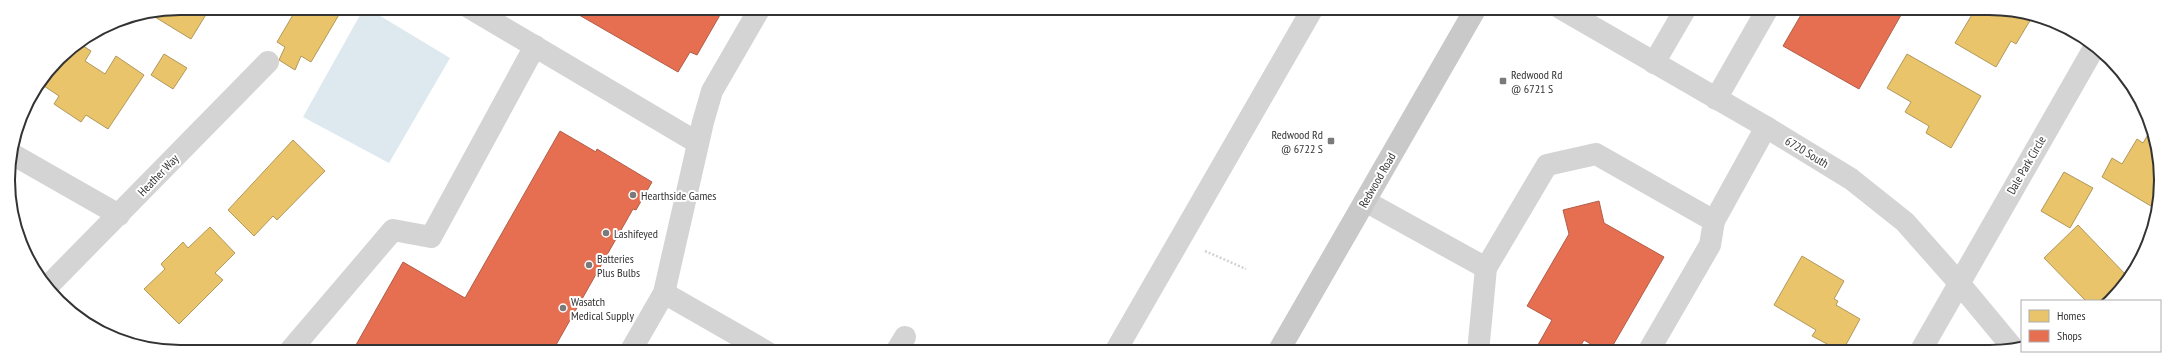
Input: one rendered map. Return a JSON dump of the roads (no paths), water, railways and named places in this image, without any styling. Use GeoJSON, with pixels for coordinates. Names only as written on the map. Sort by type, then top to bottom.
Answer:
{"type":"FeatureCollection","features":[{"type":"Feature","properties":{"kind":"main road","name":"Redwood Road"},"geometry":{"type":"LineString","coordinates":[[1282,345],[1364,200],[1472,15]]}},
{"type":"Feature","properties":{"kind":"street"},"geometry":{"type":"LineString","coordinates":[[482,15],[698,143]]}},
{"type":"Feature","properties":{"kind":"street"},"geometry":{"type":"LineString","coordinates":[[634,345],[664,293],[698,143],[712,91],[756,15]]}},
{"type":"Feature","properties":{"kind":"street"},"geometry":{"type":"LineString","coordinates":[[1119,345],[1309,15]]}},
{"type":"Feature","properties":{"kind":"street","name":"6720 South"},"geometry":{"type":"LineString","coordinates":[[1572,15],[1716,100],[1766,127],[1851,179],[1899,217],[1959,283],[2010,344]]}},
{"type":"Feature","properties":{"kind":"street"},"geometry":{"type":"LineString","coordinates":[[1654,63],[1682,15]]}},
{"type":"Feature","properties":{"kind":"street"},"geometry":{"type":"LineString","coordinates":[[1716,100],[1764,15]]}},
{"type":"Feature","properties":{"kind":"street"},"geometry":{"type":"LineString","coordinates":[[294,345],[393,230],[431,237],[535,46]]}},
{"type":"Feature","properties":{"kind":"street","name":"Dale Park Circle"},"geometry":{"type":"LineString","coordinates":[[1924,345],[2092,51]]}},
{"type":"Feature","properties":{"kind":"street","name":"Heather Way"},"geometry":{"type":"LineString","coordinates":[[51,283],[268,62]]}},
{"type":"Feature","properties":{"kind":"street"},"geometry":{"type":"LineString","coordinates":[[1652,345],[1710,245],[1714,221],[1766,127]]}},
{"type":"Feature","properties":{"kind":"street"},"geometry":{"type":"LineString","coordinates":[[1479,345],[1486,268],[1547,165],[1596,154],[1714,221]]}},
{"type":"Feature","properties":{"kind":"street"},"geometry":{"type":"LineString","coordinates":[[16,156],[118,215]]}},
{"type":"Feature","properties":{"kind":"street"},"geometry":{"type":"LineString","coordinates":[[1364,200],[1486,268]]}},
{"type":"Feature","properties":{"kind":"street"},"geometry":{"type":"LineString","coordinates":[[664,293],[755,345]]}},
{"type":"Feature","properties":{"kind":"place","name":"Redwood Rd @ 6721 S"},"geometry":{"type":"Point","coordinates":[1503,81]}},
{"type":"Feature","properties":{"kind":"place","name":"Redwood Rd @ 6722 S"},"geometry":{"type":"Point","coordinates":[1331,141]}},
{"type":"Feature","properties":{"kind":"place","name":"Hearthside Games"},"geometry":{"type":"Point","coordinates":[633,195]}},
{"type":"Feature","properties":{"kind":"place","name":"Lashifeyed"},"geometry":{"type":"Point","coordinates":[606,233]}},
{"type":"Feature","properties":{"kind":"place","name":"Batteries Plus Bulbs"},"geometry":{"type":"Point","coordinates":[589,265]}},
{"type":"Feature","properties":{"kind":"place","name":"Wasatch Medical Supply"},"geometry":{"type":"Point","coordinates":[563,308]}}]}
